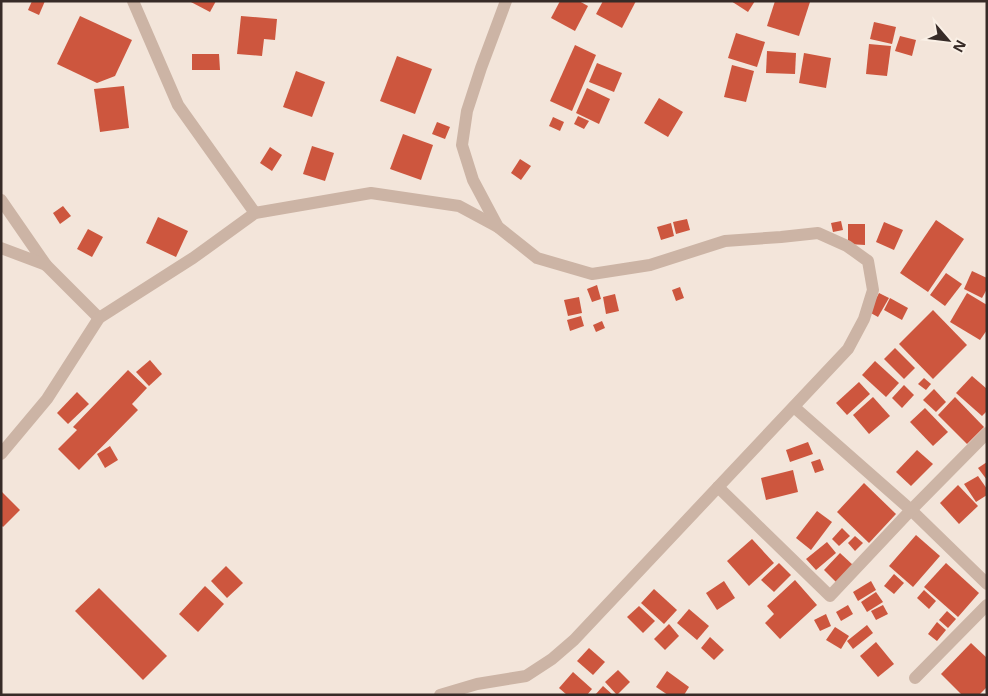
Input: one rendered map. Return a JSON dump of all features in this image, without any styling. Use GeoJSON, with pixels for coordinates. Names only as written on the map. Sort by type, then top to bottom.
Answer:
{"type":"FeatureCollection","features":[{"type":"Feature","properties":{"kind":"street"},"geometry":{"type":"LineString","coordinates":[[133,1],[178,105],[255,213]]}},
{"type":"Feature","properties":{"kind":"street"},"geometry":{"type":"LineString","coordinates":[[498,227],[474,180],[462,145],[467,111],[506,1]]}},
{"type":"Feature","properties":{"kind":"street"},"geometry":{"type":"LineString","coordinates":[[1,454],[47,399],[99,318],[193,258],[255,213],[371,192],[459,206],[498,227],[537,258],[592,274],[650,265],[725,241],[818,233],[847,246],[868,261],[873,290],[864,320],[848,350],[574,640],[552,659],[526,676],[477,684],[440,695]]}},
{"type":"Feature","properties":{"kind":"street"},"geometry":{"type":"LineString","coordinates":[[1,200],[46,265],[99,318]]}},
{"type":"Feature","properties":{"kind":"street"},"geometry":{"type":"LineString","coordinates":[[1,248],[46,265]]}},
{"type":"Feature","properties":{"kind":"street"},"geometry":{"type":"LineString","coordinates":[[794,407],[911,510],[987,584]]}},
{"type":"Feature","properties":{"kind":"street"},"geometry":{"type":"LineString","coordinates":[[718,487],[830,596],[987,433]]}},
{"type":"Feature","properties":{"kind":"street"},"geometry":{"type":"LineString","coordinates":[[915,678],[987,605]]}},
{"type":"Feature","properties":{"kind":"building"},"geometry":{"type":"Polygon","coordinates":[[[32,1],[45,1],[39,15],[28,10],[32,1]]]}},
{"type":"Feature","properties":{"kind":"building"},"geometry":{"type":"Polygon","coordinates":[[[189,1],[216,1],[210,12],[189,1]]]}},
{"type":"Feature","properties":{"kind":"building"},"geometry":{"type":"Polygon","coordinates":[[[560,1],[579,1],[588,6],[575,31],[551,18],[560,1]]]}},
{"type":"Feature","properties":{"kind":"building"},"geometry":{"type":"Polygon","coordinates":[[[603,1],[636,1],[622,28],[596,14],[603,1]]]}},
{"type":"Feature","properties":{"kind":"building"},"geometry":{"type":"Polygon","coordinates":[[[731,1],[755,1],[748,12],[731,1]]]}},
{"type":"Feature","properties":{"kind":"building"},"geometry":{"type":"Polygon","coordinates":[[[775,1],[810,2],[799,36],[767,26],[775,1]]]}},
{"type":"Feature","properties":{"kind":"building"},"geometry":{"type":"Polygon","coordinates":[[[80,16],[132,40],[115,76],[97,83],[57,64],[80,16]]]}},
{"type":"Feature","properties":{"kind":"building"},"geometry":{"type":"Polygon","coordinates":[[[241,16],[277,19],[275,40],[264,39],[262,56],[237,54],[241,16]]]}},
{"type":"Feature","properties":{"kind":"building"},"geometry":{"type":"Polygon","coordinates":[[[874,22],[896,27],[892,44],[870,39],[874,22]]]}},
{"type":"Feature","properties":{"kind":"building"},"geometry":{"type":"Polygon","coordinates":[[[736,33],[765,42],[757,67],[728,58],[736,33]]]}},
{"type":"Feature","properties":{"kind":"building"},"geometry":{"type":"Polygon","coordinates":[[[900,36],[916,40],[912,56],[895,51],[900,36]]]}},
{"type":"Feature","properties":{"kind":"building"},"geometry":{"type":"Polygon","coordinates":[[[869,44],[891,46],[887,76],[866,74],[869,44]]]}},
{"type":"Feature","properties":{"kind":"building"},"geometry":{"type":"Polygon","coordinates":[[[575,45],[596,55],[572,111],[550,101],[575,45]]]}},
{"type":"Feature","properties":{"kind":"building"},"geometry":{"type":"Polygon","coordinates":[[[767,51],[796,53],[795,74],[766,73],[767,51]]]}},
{"type":"Feature","properties":{"kind":"building"},"geometry":{"type":"Polygon","coordinates":[[[804,53],[831,58],[826,88],[799,83],[804,53]]]}},
{"type":"Feature","properties":{"kind":"building"},"geometry":{"type":"Polygon","coordinates":[[[192,54],[219,54],[220,70],[192,70],[192,54]]]}},
{"type":"Feature","properties":{"kind":"building"},"geometry":{"type":"Polygon","coordinates":[[[397,56],[432,69],[415,114],[380,101],[397,56]]]}},
{"type":"Feature","properties":{"kind":"building"},"geometry":{"type":"Polygon","coordinates":[[[597,63],[622,73],[614,92],[589,82],[597,63]]]}},
{"type":"Feature","properties":{"kind":"building"},"geometry":{"type":"Polygon","coordinates":[[[732,65],[754,71],[746,102],[724,97],[732,65]]]}},
{"type":"Feature","properties":{"kind":"building"},"geometry":{"type":"Polygon","coordinates":[[[296,71],[325,82],[312,117],[283,107],[296,71]]]}},
{"type":"Feature","properties":{"kind":"building"},"geometry":{"type":"Polygon","coordinates":[[[124,86],[129,128],[100,132],[94,89],[124,86]]]}},
{"type":"Feature","properties":{"kind":"building"},"geometry":{"type":"Polygon","coordinates":[[[587,88],[610,99],[599,124],[576,113],[587,88]]]}},
{"type":"Feature","properties":{"kind":"building"},"geometry":{"type":"Polygon","coordinates":[[[659,98],[683,112],[668,137],[644,123],[659,98]]]}},
{"type":"Feature","properties":{"kind":"building"},"geometry":{"type":"Polygon","coordinates":[[[578,116],[589,121],[584,129],[574,124],[578,116]]]}},
{"type":"Feature","properties":{"kind":"building"},"geometry":{"type":"Polygon","coordinates":[[[553,117],[564,122],[560,131],[549,126],[553,117]]]}},
{"type":"Feature","properties":{"kind":"building"},"geometry":{"type":"Polygon","coordinates":[[[437,122],[450,127],[445,139],[432,134],[437,122]]]}},
{"type":"Feature","properties":{"kind":"building"},"geometry":{"type":"Polygon","coordinates":[[[403,134],[433,145],[421,180],[390,169],[403,134]]]}},
{"type":"Feature","properties":{"kind":"building"},"geometry":{"type":"Polygon","coordinates":[[[312,146],[334,153],[325,181],[303,174],[312,146]]]}},
{"type":"Feature","properties":{"kind":"building"},"geometry":{"type":"Polygon","coordinates":[[[270,147],[282,155],[272,171],[260,163],[270,147]]]}},
{"type":"Feature","properties":{"kind":"building"},"geometry":{"type":"Polygon","coordinates":[[[520,159],[531,166],[521,180],[511,173],[520,159]]]}},
{"type":"Feature","properties":{"kind":"building"},"geometry":{"type":"Polygon","coordinates":[[[63,206],[71,216],[60,224],[53,213],[63,206]]]}},
{"type":"Feature","properties":{"kind":"building"},"geometry":{"type":"Polygon","coordinates":[[[158,217],[188,231],[176,257],[146,243],[158,217]]]}},
{"type":"Feature","properties":{"kind":"building"},"geometry":{"type":"Polygon","coordinates":[[[687,219],[690,230],[676,234],[673,222],[687,219]]]}},
{"type":"Feature","properties":{"kind":"building"},"geometry":{"type":"Polygon","coordinates":[[[936,220],[964,239],[928,292],[900,273],[936,220]]]}},
{"type":"Feature","properties":{"kind":"building"},"geometry":{"type":"Polygon","coordinates":[[[841,221],[843,230],[833,232],[831,223],[841,221]]]}},
{"type":"Feature","properties":{"kind":"building"},"geometry":{"type":"Polygon","coordinates":[[[884,222],[903,230],[894,250],[876,242],[884,222]]]}},
{"type":"Feature","properties":{"kind":"building"},"geometry":{"type":"Polygon","coordinates":[[[671,223],[674,236],[661,240],[657,227],[671,223]]]}},
{"type":"Feature","properties":{"kind":"building"},"geometry":{"type":"Polygon","coordinates":[[[848,224],[865,224],[865,245],[848,244],[848,224]]]}},
{"type":"Feature","properties":{"kind":"building"},"geometry":{"type":"Polygon","coordinates":[[[88,229],[103,237],[92,257],[77,249],[88,229]]]}},
{"type":"Feature","properties":{"kind":"building"},"geometry":{"type":"Polygon","coordinates":[[[972,271],[987,278],[987,289],[982,298],[964,289],[972,271]]]}},
{"type":"Feature","properties":{"kind":"building"},"geometry":{"type":"Polygon","coordinates":[[[946,273],[962,284],[945,306],[930,295],[946,273]]]}},
{"type":"Feature","properties":{"kind":"building"},"geometry":{"type":"Polygon","coordinates":[[[597,285],[601,299],[592,302],[587,289],[597,285]]]}},
{"type":"Feature","properties":{"kind":"building"},"geometry":{"type":"Polygon","coordinates":[[[680,287],[684,298],[676,301],[672,290],[680,287]]]}},
{"type":"Feature","properties":{"kind":"building"},"geometry":{"type":"Polygon","coordinates":[[[879,293],[889,298],[878,317],[869,312],[879,293]]]}},
{"type":"Feature","properties":{"kind":"building"},"geometry":{"type":"Polygon","coordinates":[[[967,293],[987,305],[987,330],[980,340],[950,322],[967,293]]]}},
{"type":"Feature","properties":{"kind":"building"},"geometry":{"type":"Polygon","coordinates":[[[615,294],[619,311],[606,314],[603,297],[615,294]]]}},
{"type":"Feature","properties":{"kind":"building"},"geometry":{"type":"Polygon","coordinates":[[[579,297],[582,313],[568,316],[564,300],[579,297]]]}},
{"type":"Feature","properties":{"kind":"building"},"geometry":{"type":"Polygon","coordinates":[[[890,298],[908,308],[902,320],[884,310],[890,298]]]}},
{"type":"Feature","properties":{"kind":"building"},"geometry":{"type":"Polygon","coordinates":[[[933,310],[967,345],[933,379],[899,344],[933,310]]]}},
{"type":"Feature","properties":{"kind":"building"},"geometry":{"type":"Polygon","coordinates":[[[581,316],[584,326],[570,331],[567,320],[581,316]]]}},
{"type":"Feature","properties":{"kind":"building"},"geometry":{"type":"Polygon","coordinates":[[[602,321],[605,328],[596,332],[593,325],[602,321]]]}},
{"type":"Feature","properties":{"kind":"building"},"geometry":{"type":"Polygon","coordinates":[[[895,348],[915,368],[904,379],[884,359],[895,348]]]}},
{"type":"Feature","properties":{"kind":"building"},"geometry":{"type":"Polygon","coordinates":[[[150,360],[162,374],[149,386],[136,372],[150,360]]]}},
{"type":"Feature","properties":{"kind":"building"},"geometry":{"type":"Polygon","coordinates":[[[875,361],[899,383],[886,397],[862,375],[875,361]]]}},
{"type":"Feature","properties":{"kind":"building"},"geometry":{"type":"Polygon","coordinates":[[[128,370],[147,388],[132,404],[138,410],[79,470],[58,449],[77,430],[73,427],[128,370]]]}},
{"type":"Feature","properties":{"kind":"building"},"geometry":{"type":"Polygon","coordinates":[[[972,376],[987,389],[987,411],[982,416],[956,393],[972,376]]]}},
{"type":"Feature","properties":{"kind":"building"},"geometry":{"type":"Polygon","coordinates":[[[924,378],[931,384],[926,390],[918,384],[924,378]]]}},
{"type":"Feature","properties":{"kind":"building"},"geometry":{"type":"Polygon","coordinates":[[[859,382],[870,394],[847,415],[836,403],[859,382]]]}},
{"type":"Feature","properties":{"kind":"building"},"geometry":{"type":"Polygon","coordinates":[[[904,385],[914,395],[902,408],[892,398],[904,385]]]}},
{"type":"Feature","properties":{"kind":"building"},"geometry":{"type":"Polygon","coordinates":[[[934,389],[946,402],[936,412],[923,400],[934,389]]]}},
{"type":"Feature","properties":{"kind":"building"},"geometry":{"type":"Polygon","coordinates":[[[77,392],[89,404],[68,424],[57,413],[77,392]]]}},
{"type":"Feature","properties":{"kind":"building"},"geometry":{"type":"Polygon","coordinates":[[[873,397],[890,416],[869,434],[853,415],[873,397]]]}},
{"type":"Feature","properties":{"kind":"building"},"geometry":{"type":"Polygon","coordinates":[[[955,397],[984,427],[967,444],[938,415],[955,397]]]}},
{"type":"Feature","properties":{"kind":"building"},"geometry":{"type":"Polygon","coordinates":[[[925,408],[948,432],[933,446],[910,422],[925,408]]]}},
{"type":"Feature","properties":{"kind":"building"},"geometry":{"type":"Polygon","coordinates":[[[808,442],[813,454],[790,462],[786,450],[808,442]]]}},
{"type":"Feature","properties":{"kind":"building"},"geometry":{"type":"Polygon","coordinates":[[[110,446],[118,460],[105,468],[97,454],[110,446]]]}},
{"type":"Feature","properties":{"kind":"building"},"geometry":{"type":"Polygon","coordinates":[[[917,450],[933,464],[911,486],[896,472],[917,450]]]}},
{"type":"Feature","properties":{"kind":"building"},"geometry":{"type":"Polygon","coordinates":[[[820,459],[824,470],[815,473],[811,462],[820,459]]]}},
{"type":"Feature","properties":{"kind":"building"},"geometry":{"type":"Polygon","coordinates":[[[987,462],[987,480],[978,468],[987,462]]]}},
{"type":"Feature","properties":{"kind":"building"},"geometry":{"type":"Polygon","coordinates":[[[793,470],[798,492],[766,500],[761,478],[793,470]]]}},
{"type":"Feature","properties":{"kind":"building"},"geometry":{"type":"Polygon","coordinates":[[[978,476],[987,489],[987,495],[976,502],[964,484],[978,476]]]}},
{"type":"Feature","properties":{"kind":"building"},"geometry":{"type":"Polygon","coordinates":[[[864,483],[896,514],[869,543],[837,512],[864,483]]]}},
{"type":"Feature","properties":{"kind":"building"},"geometry":{"type":"Polygon","coordinates":[[[958,485],[978,506],[959,524],[940,503],[958,485]]]}},
{"type":"Feature","properties":{"kind":"building"},"geometry":{"type":"Polygon","coordinates":[[[1,491],[20,510],[3,527],[1,525],[1,491]]]}},
{"type":"Feature","properties":{"kind":"building"},"geometry":{"type":"Polygon","coordinates":[[[817,511],[832,522],[811,550],[796,538],[817,511]]]}},
{"type":"Feature","properties":{"kind":"building"},"geometry":{"type":"Polygon","coordinates":[[[842,528],[850,536],[839,546],[832,539],[842,528]]]}},
{"type":"Feature","properties":{"kind":"building"},"geometry":{"type":"Polygon","coordinates":[[[916,535],[940,556],[913,587],[889,566],[916,535]]]}},
{"type":"Feature","properties":{"kind":"building"},"geometry":{"type":"Polygon","coordinates":[[[855,536],[863,543],[855,551],[848,543],[855,536]]]}},
{"type":"Feature","properties":{"kind":"building"},"geometry":{"type":"Polygon","coordinates":[[[752,539],[774,563],[749,586],[727,561],[752,539]]]}},
{"type":"Feature","properties":{"kind":"building"},"geometry":{"type":"Polygon","coordinates":[[[827,542],[836,553],[816,570],[806,559],[827,542]]]}},
{"type":"Feature","properties":{"kind":"building"},"geometry":{"type":"Polygon","coordinates":[[[840,553],[854,566],[837,583],[824,570],[840,553]]]}},
{"type":"Feature","properties":{"kind":"building"},"geometry":{"type":"Polygon","coordinates":[[[779,563],[791,575],[774,592],[761,580],[779,563]]]}},
{"type":"Feature","properties":{"kind":"building"},"geometry":{"type":"Polygon","coordinates":[[[946,563],[979,593],[958,617],[924,587],[946,563]]]}},
{"type":"Feature","properties":{"kind":"building"},"geometry":{"type":"Polygon","coordinates":[[[226,566],[243,583],[227,598],[211,581],[226,566]]]}},
{"type":"Feature","properties":{"kind":"building"},"geometry":{"type":"Polygon","coordinates":[[[894,574],[904,583],[894,594],[884,586],[894,574]]]}},
{"type":"Feature","properties":{"kind":"building"},"geometry":{"type":"Polygon","coordinates":[[[795,580],[817,605],[780,639],[765,623],[774,614],[767,606],[795,580]]]}},
{"type":"Feature","properties":{"kind":"building"},"geometry":{"type":"Polygon","coordinates":[[[724,581],[735,598],[717,610],[706,593],[724,581]]]}},
{"type":"Feature","properties":{"kind":"building"},"geometry":{"type":"Polygon","coordinates":[[[871,581],[876,590],[858,601],[853,592],[871,581]]]}},
{"type":"Feature","properties":{"kind":"building"},"geometry":{"type":"Polygon","coordinates":[[[205,586],[224,604],[198,632],[179,614],[205,586]]]}},
{"type":"Feature","properties":{"kind":"building"},"geometry":{"type":"Polygon","coordinates":[[[99,588],[167,656],[143,680],[75,611],[99,588]]]}},
{"type":"Feature","properties":{"kind":"building"},"geometry":{"type":"Polygon","coordinates":[[[654,589],[677,610],[664,624],[641,603],[654,589]]]}},
{"type":"Feature","properties":{"kind":"building"},"geometry":{"type":"Polygon","coordinates":[[[924,590],[936,601],[929,609],[917,598],[924,590]]]}},
{"type":"Feature","properties":{"kind":"building"},"geometry":{"type":"Polygon","coordinates":[[[876,592],[883,602],[867,612],[861,602],[876,592]]]}},
{"type":"Feature","properties":{"kind":"building"},"geometry":{"type":"Polygon","coordinates":[[[848,605],[853,614],[841,621],[836,612],[848,605]]]}},
{"type":"Feature","properties":{"kind":"building"},"geometry":{"type":"Polygon","coordinates":[[[883,605],[888,614],[876,620],[871,611],[883,605]]]}},
{"type":"Feature","properties":{"kind":"building"},"geometry":{"type":"Polygon","coordinates":[[[639,606],[655,621],[643,633],[627,617],[639,606]]]}},
{"type":"Feature","properties":{"kind":"building"},"geometry":{"type":"Polygon","coordinates":[[[689,609],[709,626],[697,640],[677,623],[689,609]]]}},
{"type":"Feature","properties":{"kind":"building"},"geometry":{"type":"Polygon","coordinates":[[[947,611],[956,619],[948,628],[939,620],[947,611]]]}},
{"type":"Feature","properties":{"kind":"building"},"geometry":{"type":"Polygon","coordinates":[[[826,614],[831,626],[820,631],[814,620],[826,614]]]}},
{"type":"Feature","properties":{"kind":"building"},"geometry":{"type":"Polygon","coordinates":[[[937,622],[946,630],[937,641],[928,634],[937,622]]]}},
{"type":"Feature","properties":{"kind":"building"},"geometry":{"type":"Polygon","coordinates":[[[669,624],[679,636],[665,650],[654,639],[669,624]]]}},
{"type":"Feature","properties":{"kind":"building"},"geometry":{"type":"Polygon","coordinates":[[[867,625],[873,633],[853,649],[847,641],[867,625]]]}},
{"type":"Feature","properties":{"kind":"building"},"geometry":{"type":"Polygon","coordinates":[[[835,627],[849,636],[841,649],[826,640],[835,627]]]}},
{"type":"Feature","properties":{"kind":"building"},"geometry":{"type":"Polygon","coordinates":[[[710,637],[724,650],[714,660],[701,648],[710,637]]]}},
{"type":"Feature","properties":{"kind":"building"},"geometry":{"type":"Polygon","coordinates":[[[876,642],[894,664],[878,677],[860,656],[876,642]]]}},
{"type":"Feature","properties":{"kind":"building"},"geometry":{"type":"Polygon","coordinates":[[[971,643],[987,658],[987,687],[979,695],[962,695],[941,674],[971,643]]]}},
{"type":"Feature","properties":{"kind":"building"},"geometry":{"type":"Polygon","coordinates":[[[589,648],[605,662],[593,675],[577,661],[589,648]]]}},
{"type":"Feature","properties":{"kind":"building"},"geometry":{"type":"Polygon","coordinates":[[[618,670],[630,682],[617,695],[605,682],[618,670]]]}},
{"type":"Feature","properties":{"kind":"building"},"geometry":{"type":"Polygon","coordinates":[[[667,671],[689,687],[684,695],[668,695],[656,687],[667,671]]]}},
{"type":"Feature","properties":{"kind":"building"},"geometry":{"type":"Polygon","coordinates":[[[573,672],[592,689],[587,695],[567,695],[559,688],[573,672]]]}},
{"type":"Feature","properties":{"kind":"building"},"geometry":{"type":"Polygon","coordinates":[[[603,686],[613,695],[595,695],[603,686]]]}}]}
